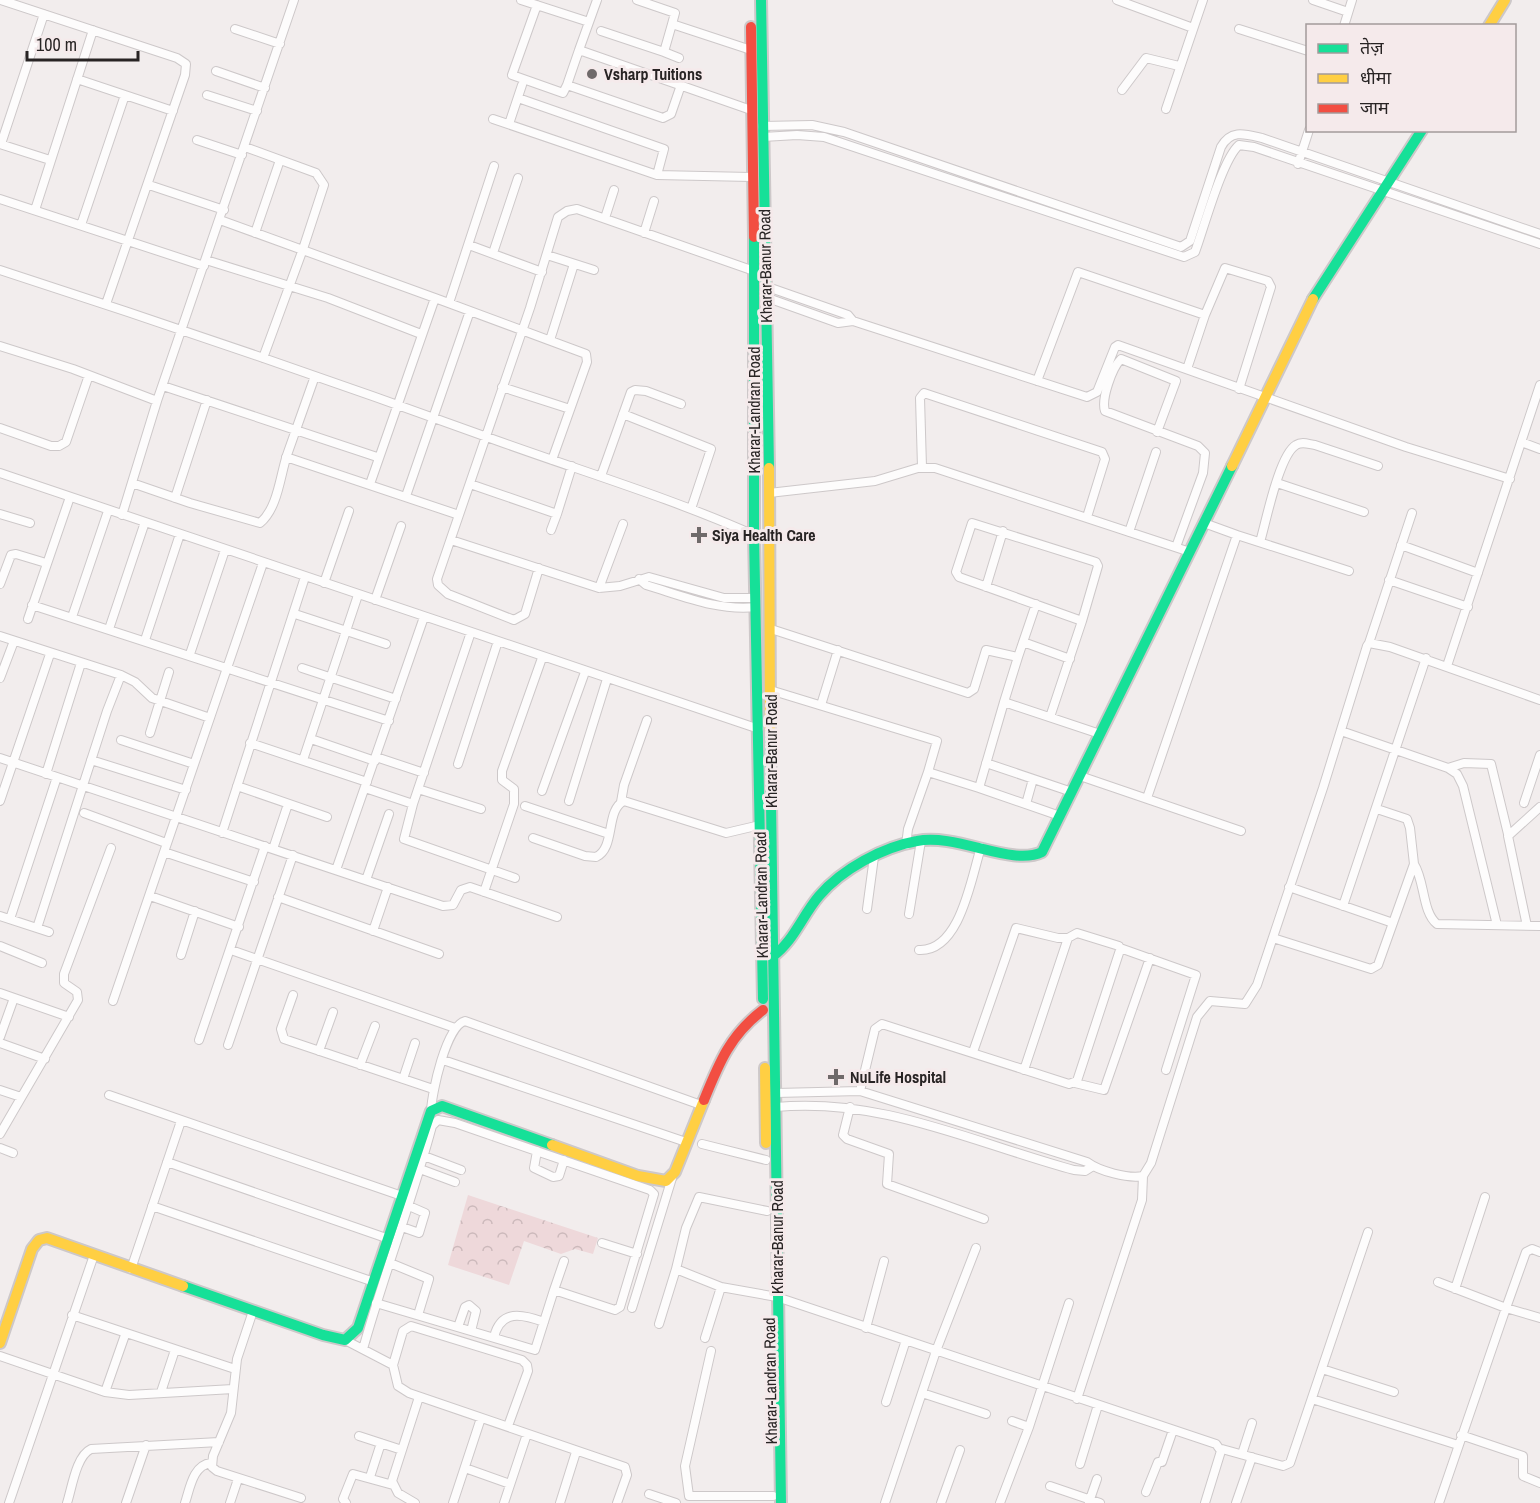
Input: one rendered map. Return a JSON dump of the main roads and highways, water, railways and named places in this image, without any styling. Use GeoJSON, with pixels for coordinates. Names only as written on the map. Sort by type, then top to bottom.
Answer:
{"type":"FeatureCollection","features":[{"type":"Feature","properties":{"kind":"main road","name":"Kharar-Landran Road"},"geometry":{"type":"LineString","coordinates":[[751,0],[752,272],[756,381],[754,535],[764,730],[760,825],[768,957],[764,1011],[770,1080],[766,1160],[773,1296],[775,1501]]}},
{"type":"Feature","properties":{"kind":"main road","name":"Kharar-Banur Road"},"geometry":{"type":"LineString","coordinates":[[760,0],[770,493],[770,690],[764,730],[770,1080],[776,1093],[773,1296]]}},
{"type":"Feature","properties":{"kind":"main road"},"geometry":{"type":"LineString","coordinates":[[1490,24],[1505,0]]}},
{"type":"Feature","properties":{"kind":"main road"},"geometry":{"type":"LineString","coordinates":[[768,957],[833,881],[874,857],[921,841],[941,840],[1021,857],[1036,856],[1042,852],[1311,303],[1421,132]]}},
{"type":"Feature","properties":{"kind":"main road"},"geometry":{"type":"LineString","coordinates":[[0,1343],[35,1243],[46,1239],[337,1340],[345,1340],[357,1328],[431,1111],[442,1106],[654,1181],[666,1181],[672,1178],[720,1061],[737,1032],[764,1011]]}},
{"type":"Feature","properties":{"kind":"place","name":"Vsharp Tuitions"},"geometry":{"type":"Point","coordinates":[592,74]}},
{"type":"Feature","properties":{"kind":"place","name":"Siya Health Care"},"geometry":{"type":"Point","coordinates":[699,535]}},
{"type":"Feature","properties":{"kind":"place","name":"NuLife Hospital"},"geometry":{"type":"Point","coordinates":[836,1077]}}]}
